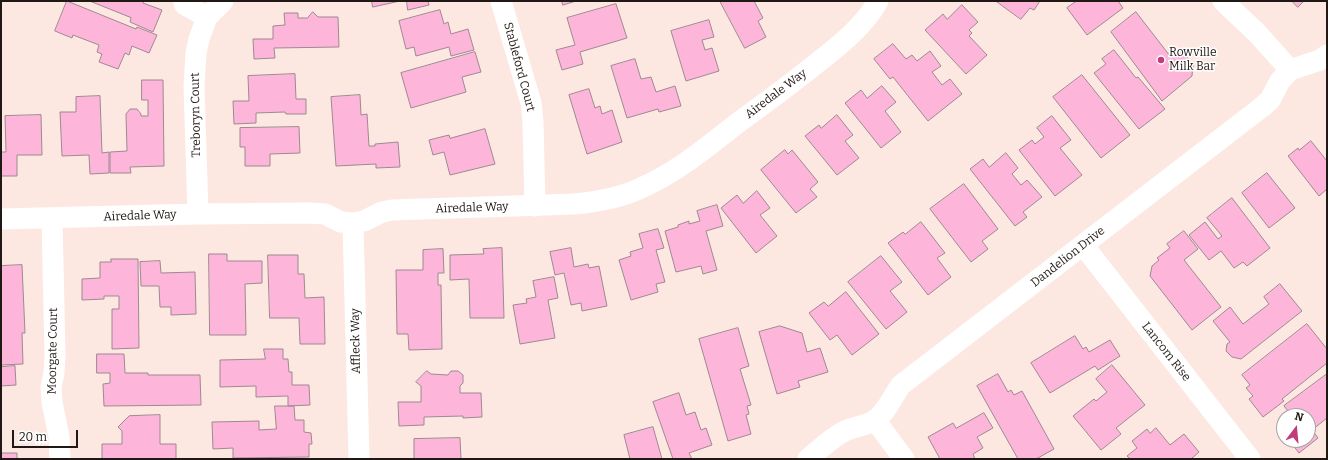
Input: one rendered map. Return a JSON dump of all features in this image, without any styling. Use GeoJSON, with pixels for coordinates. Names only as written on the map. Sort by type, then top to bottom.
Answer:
{"type":"FeatureCollection","features":[{"type":"Feature","properties":{"kind":"street","name":"Treboryn Court"},"geometry":{"type":"LineString","coordinates":[[198,214],[195,69],[199,39],[207,17],[223,1]]}},
{"type":"Feature","properties":{"kind":"street","name":"Stableford Court"},"geometry":{"type":"LineString","coordinates":[[501,1],[530,103],[533,122],[535,206]]}},
{"type":"Feature","properties":{"kind":"street","name":"Airedale Way"},"geometry":{"type":"LineString","coordinates":[[1,219],[310,212],[325,214],[341,222],[354,223],[364,221],[382,212],[392,210],[535,206],[574,204],[608,200],[643,188],[669,174],[698,153],[832,51],[866,18],[878,1]]}},
{"type":"Feature","properties":{"kind":"street"},"geometry":{"type":"LineString","coordinates":[[1223,1],[1257,33],[1290,70],[1320,60],[1327,55]]}},
{"type":"Feature","properties":{"kind":"street"},"geometry":{"type":"LineString","coordinates":[[184,4],[207,17]]}},
{"type":"Feature","properties":{"kind":"street","name":"Dandelion Drive"},"geometry":{"type":"LineString","coordinates":[[808,459],[843,432],[852,428],[865,426],[875,420],[884,412],[901,385],[1262,107],[1270,100],[1280,81],[1290,70]]}},
{"type":"Feature","properties":{"kind":"street","name":"Moorgate Court"},"geometry":{"type":"LineString","coordinates":[[52,218],[55,356],[51,387],[52,402],[59,438],[60,459]]}},
{"type":"Feature","properties":{"kind":"street","name":"Affleck Way"},"geometry":{"type":"LineString","coordinates":[[354,223],[359,459]]}},
{"type":"Feature","properties":{"kind":"street","name":"Lancom Rise"},"geometry":{"type":"LineString","coordinates":[[1083,245],[1250,459]]}},
{"type":"Feature","properties":{"kind":"street"},"geometry":{"type":"LineString","coordinates":[[875,420],[904,459]]}},
{"type":"Feature","properties":{"kind":"building"},"geometry":{"type":"Polygon","coordinates":[[[67,1],[136,29],[137,27],[157,35],[149,53],[132,46],[129,55],[125,53],[118,69],[99,62],[102,54],[97,52],[99,45],[73,35],[72,38],[55,31],[67,1]]]}},
{"type":"Feature","properties":{"kind":"building"},"geometry":{"type":"Polygon","coordinates":[[[90,1],[144,1],[143,3],[162,10],[153,32],[130,22],[131,18],[90,1]]]}},
{"type":"Feature","properties":{"kind":"building"},"geometry":{"type":"Polygon","coordinates":[[[372,1],[400,1],[373,7],[372,1]]]}},
{"type":"Feature","properties":{"kind":"building"},"geometry":{"type":"Polygon","coordinates":[[[407,1],[428,1],[429,5],[408,10],[407,1]]]}},
{"type":"Feature","properties":{"kind":"building"},"geometry":{"type":"Polygon","coordinates":[[[562,1],[576,1],[563,5],[562,1]]]}},
{"type":"Feature","properties":{"kind":"building"},"geometry":{"type":"Polygon","coordinates":[[[720,1],[754,1],[763,18],[758,21],[766,37],[745,48],[720,1]]]}},
{"type":"Feature","properties":{"kind":"building"},"geometry":{"type":"Polygon","coordinates":[[[996,1],[1040,1],[1034,10],[1030,8],[1021,19],[996,1]]]}},
{"type":"Feature","properties":{"kind":"building"},"geometry":{"type":"Polygon","coordinates":[[[1077,1],[1118,1],[1123,8],[1087,35],[1067,8],[1077,1]]]}},
{"type":"Feature","properties":{"kind":"building"},"geometry":{"type":"Polygon","coordinates":[[[1292,1],[1304,1],[1298,7],[1292,1]]]}},
{"type":"Feature","properties":{"kind":"building"},"geometry":{"type":"Polygon","coordinates":[[[616,4],[627,38],[580,52],[583,64],[562,70],[556,50],[575,45],[567,18],[616,4]]]}},
{"type":"Feature","properties":{"kind":"building"},"geometry":{"type":"Polygon","coordinates":[[[962,5],[978,22],[969,30],[972,33],[969,36],[987,55],[966,74],[925,30],[943,14],[947,19],[962,5]]]}},
{"type":"Feature","properties":{"kind":"building"},"geometry":{"type":"Polygon","coordinates":[[[440,10],[444,24],[448,22],[451,34],[468,29],[474,50],[451,56],[449,47],[416,56],[414,47],[406,49],[399,21],[440,10]]]}},
{"type":"Feature","properties":{"kind":"building"},"geometry":{"type":"Polygon","coordinates":[[[313,12],[318,17],[338,17],[339,47],[274,48],[275,58],[254,59],[253,39],[273,39],[273,26],[285,25],[284,13],[298,13],[298,18],[307,18],[313,12]]]}},
{"type":"Feature","properties":{"kind":"building","name":"Rowville Milk Bar"},"geometry":{"type":"Polygon","coordinates":[[[1136,12],[1170,56],[1180,48],[1193,65],[1192,76],[1162,101],[1111,32],[1136,12]]]}},
{"type":"Feature","properties":{"kind":"building"},"geometry":{"type":"Polygon","coordinates":[[[709,20],[714,37],[702,40],[705,50],[712,48],[719,71],[686,81],[671,31],[709,20]]]}},
{"type":"Feature","properties":{"kind":"building"},"geometry":{"type":"Polygon","coordinates":[[[893,44],[906,59],[912,55],[917,61],[930,51],[941,66],[932,72],[942,85],[950,79],[962,94],[928,121],[893,77],[890,79],[874,59],[893,44]]]}},
{"type":"Feature","properties":{"kind":"building"},"geometry":{"type":"Polygon","coordinates":[[[1114,50],[1136,78],[1138,77],[1165,109],[1139,129],[1094,73],[1106,64],[1102,59],[1114,50]]]}},
{"type":"Feature","properties":{"kind":"building"},"geometry":{"type":"Polygon","coordinates":[[[475,52],[481,72],[462,77],[466,92],[411,108],[401,73],[475,52]]]}},
{"type":"Feature","properties":{"kind":"building"},"geometry":{"type":"Polygon","coordinates":[[[635,59],[641,79],[651,77],[656,92],[675,86],[681,106],[659,112],[658,109],[627,118],[611,66],[635,59]]]}},
{"type":"Feature","properties":{"kind":"building"},"geometry":{"type":"Polygon","coordinates":[[[295,74],[296,99],[306,99],[306,114],[286,114],[285,112],[256,113],[256,123],[234,124],[233,101],[249,101],[248,76],[295,74]]]}},
{"type":"Feature","properties":{"kind":"building"},"geometry":{"type":"Polygon","coordinates":[[[1082,75],[1130,135],[1101,158],[1053,97],[1082,75]]]}},
{"type":"Feature","properties":{"kind":"building"},"geometry":{"type":"Polygon","coordinates":[[[142,80],[163,80],[164,166],[130,167],[131,173],[110,173],[110,152],[127,151],[126,114],[130,109],[137,109],[141,116],[148,116],[148,100],[142,100],[142,80]]]}},
{"type":"Feature","properties":{"kind":"building"},"geometry":{"type":"Polygon","coordinates":[[[882,86],[896,102],[885,111],[901,132],[881,148],[845,103],[861,90],[867,98],[882,86]]]}},
{"type":"Feature","properties":{"kind":"building"},"geometry":{"type":"Polygon","coordinates":[[[589,89],[595,108],[600,106],[602,114],[612,110],[622,142],[587,154],[569,95],[589,89]]]}},
{"type":"Feature","properties":{"kind":"building"},"geometry":{"type":"Polygon","coordinates":[[[360,95],[361,115],[367,114],[369,146],[398,142],[400,167],[376,168],[376,164],[336,166],[331,97],[360,95]]]}},
{"type":"Feature","properties":{"kind":"building"},"geometry":{"type":"Polygon","coordinates":[[[100,96],[102,153],[109,152],[109,173],[90,174],[89,155],[62,156],[60,112],[76,112],[76,97],[100,96]]]}},
{"type":"Feature","properties":{"kind":"building"},"geometry":{"type":"Polygon","coordinates":[[[41,115],[42,155],[17,155],[17,176],[1,176],[1,152],[6,152],[5,116],[41,115]]]}},
{"type":"Feature","properties":{"kind":"building"},"geometry":{"type":"Polygon","coordinates":[[[837,115],[853,135],[845,141],[859,158],[837,175],[805,136],[819,125],[821,128],[837,115]]]}},
{"type":"Feature","properties":{"kind":"building"},"geometry":{"type":"Polygon","coordinates":[[[1052,116],[1071,140],[1060,148],[1082,175],[1055,196],[1019,150],[1032,140],[1035,144],[1044,137],[1037,128],[1052,116]]]}},
{"type":"Feature","properties":{"kind":"building"},"geometry":{"type":"Polygon","coordinates":[[[299,127],[300,153],[270,154],[270,166],[245,166],[245,147],[240,147],[240,128],[299,127]]]}},
{"type":"Feature","properties":{"kind":"building"},"geometry":{"type":"Polygon","coordinates":[[[485,129],[495,164],[450,175],[444,152],[433,155],[429,140],[449,135],[450,138],[485,129]]]}},
{"type":"Feature","properties":{"kind":"building"},"geometry":{"type":"Polygon","coordinates":[[[1311,141],[1327,161],[1327,189],[1319,196],[1288,156],[1298,148],[1299,150],[1311,141]]]}},
{"type":"Feature","properties":{"kind":"building"},"geometry":{"type":"Polygon","coordinates":[[[785,150],[788,154],[792,150],[818,182],[810,189],[817,197],[796,213],[761,170],[785,150]]]}},
{"type":"Feature","properties":{"kind":"building"},"geometry":{"type":"Polygon","coordinates":[[[1006,153],[1018,168],[1012,174],[1021,185],[1027,180],[1042,197],[1023,212],[1027,217],[1015,226],[970,169],[983,159],[989,167],[1006,153]]]}},
{"type":"Feature","properties":{"kind":"building"},"geometry":{"type":"Polygon","coordinates":[[[1267,173],[1295,208],[1269,228],[1242,193],[1267,173]]]}},
{"type":"Feature","properties":{"kind":"building"},"geometry":{"type":"Polygon","coordinates":[[[964,184],[998,229],[982,241],[988,249],[971,262],[930,209],[964,184]]]}},
{"type":"Feature","properties":{"kind":"building"},"geometry":{"type":"Polygon","coordinates":[[[757,191],[770,208],[760,215],[777,236],[756,253],[721,208],[737,195],[743,203],[757,191]]]}},
{"type":"Feature","properties":{"kind":"building"},"geometry":{"type":"Polygon","coordinates":[[[1232,198],[1270,248],[1247,266],[1243,262],[1234,268],[1221,251],[1209,260],[1189,235],[1205,222],[1218,239],[1222,236],[1207,218],[1232,198]]]}},
{"type":"Feature","properties":{"kind":"building"},"geometry":{"type":"Polygon","coordinates":[[[717,205],[723,226],[706,231],[717,270],[703,274],[701,266],[676,272],[665,231],[678,227],[678,225],[689,221],[689,224],[700,221],[697,211],[717,205]]]}},
{"type":"Feature","properties":{"kind":"building"},"geometry":{"type":"Polygon","coordinates":[[[921,222],[945,253],[937,258],[951,277],[928,295],[888,243],[903,232],[905,234],[921,222]]]}},
{"type":"Feature","properties":{"kind":"building"},"geometry":{"type":"Polygon","coordinates":[[[658,229],[664,248],[656,250],[665,282],[656,284],[658,292],[631,300],[619,260],[631,256],[630,252],[643,248],[639,234],[658,229]]]}},
{"type":"Feature","properties":{"kind":"building"},"geometry":{"type":"Polygon","coordinates":[[[1184,231],[1198,249],[1184,260],[1221,307],[1192,330],[1150,276],[1152,266],[1159,260],[1157,258],[1170,248],[1167,244],[1184,231]]]}},
{"type":"Feature","properties":{"kind":"building"},"geometry":{"type":"Polygon","coordinates":[[[502,248],[504,318],[470,318],[469,279],[450,280],[450,255],[484,254],[483,249],[502,248]]]}},
{"type":"Feature","properties":{"kind":"building"},"geometry":{"type":"Polygon","coordinates":[[[571,248],[574,267],[588,264],[589,268],[599,266],[607,306],[582,311],[581,303],[571,305],[564,273],[555,275],[550,252],[571,248]]]}},
{"type":"Feature","properties":{"kind":"building"},"geometry":{"type":"Polygon","coordinates":[[[443,249],[444,273],[438,273],[438,285],[441,285],[442,349],[409,350],[408,334],[397,334],[396,270],[423,270],[423,250],[443,249]]]}},
{"type":"Feature","properties":{"kind":"building"},"geometry":{"type":"Polygon","coordinates":[[[209,254],[227,254],[227,261],[262,261],[262,283],[245,284],[246,335],[210,335],[209,254]]]}},
{"type":"Feature","properties":{"kind":"building"},"geometry":{"type":"Polygon","coordinates":[[[268,255],[298,255],[298,274],[304,274],[305,298],[324,297],[325,344],[300,344],[299,318],[270,318],[268,255]]]}},
{"type":"Feature","properties":{"kind":"building"},"geometry":{"type":"Polygon","coordinates":[[[881,256],[902,282],[890,291],[907,312],[886,329],[848,282],[881,256]]]}},
{"type":"Feature","properties":{"kind":"building"},"geometry":{"type":"Polygon","coordinates":[[[111,259],[138,259],[139,348],[112,349],[112,309],[119,309],[119,296],[104,296],[104,299],[82,300],[82,279],[100,278],[100,262],[111,262],[111,259]]]}},
{"type":"Feature","properties":{"kind":"building"},"geometry":{"type":"Polygon","coordinates":[[[160,261],[161,273],[195,272],[196,314],[171,315],[171,307],[160,307],[159,286],[141,286],[140,262],[160,261]]]}},
{"type":"Feature","properties":{"kind":"building"},"geometry":{"type":"Polygon","coordinates":[[[22,265],[25,333],[22,333],[23,364],[1,365],[1,266],[22,265]]]}},
{"type":"Feature","properties":{"kind":"building"},"geometry":{"type":"Polygon","coordinates":[[[554,277],[558,298],[548,300],[555,338],[520,344],[513,305],[527,303],[526,299],[536,297],[533,281],[554,277]]]}},
{"type":"Feature","properties":{"kind":"building"},"geometry":{"type":"Polygon","coordinates":[[[1280,284],[1302,311],[1241,359],[1232,357],[1226,351],[1227,344],[1230,342],[1213,321],[1230,307],[1243,324],[1269,304],[1264,297],[1280,284]]]}},
{"type":"Feature","properties":{"kind":"building"},"geometry":{"type":"Polygon","coordinates":[[[846,292],[879,334],[852,355],[837,335],[830,340],[809,313],[824,302],[828,306],[846,292]]]}},
{"type":"Feature","properties":{"kind":"building"},"geometry":{"type":"Polygon","coordinates":[[[1307,324],[1327,349],[1327,363],[1282,399],[1284,401],[1263,417],[1249,399],[1253,396],[1246,388],[1250,385],[1242,375],[1307,324]]]}},
{"type":"Feature","properties":{"kind":"building"},"geometry":{"type":"Polygon","coordinates":[[[780,326],[802,333],[807,352],[820,348],[828,372],[798,381],[800,387],[777,394],[759,332],[780,326]]]}},
{"type":"Feature","properties":{"kind":"building"},"geometry":{"type":"Polygon","coordinates":[[[738,328],[749,366],[740,369],[751,405],[747,406],[749,414],[746,415],[751,434],[728,441],[699,339],[738,328]]]}},
{"type":"Feature","properties":{"kind":"building"},"geometry":{"type":"Polygon","coordinates":[[[1075,336],[1083,349],[1086,347],[1089,352],[1110,340],[1120,356],[1098,370],[1095,366],[1050,393],[1031,363],[1075,336]]]}},
{"type":"Feature","properties":{"kind":"building"},"geometry":{"type":"Polygon","coordinates":[[[264,349],[283,349],[283,359],[288,359],[289,372],[292,372],[292,385],[309,385],[310,405],[288,406],[288,396],[256,397],[256,386],[220,387],[220,360],[265,359],[264,349]]]}},
{"type":"Feature","properties":{"kind":"building"},"geometry":{"type":"Polygon","coordinates":[[[97,354],[124,354],[125,373],[148,373],[148,375],[200,375],[201,405],[104,406],[103,384],[110,383],[110,373],[97,373],[97,354]]]}},
{"type":"Feature","properties":{"kind":"building"},"geometry":{"type":"Polygon","coordinates":[[[1112,365],[1145,405],[1116,428],[1121,434],[1101,450],[1073,416],[1094,399],[1096,401],[1107,392],[1096,379],[1112,365]]]}},
{"type":"Feature","properties":{"kind":"building"},"geometry":{"type":"Polygon","coordinates":[[[15,366],[16,385],[1,386],[1,367],[15,366]]]}},
{"type":"Feature","properties":{"kind":"building"},"geometry":{"type":"Polygon","coordinates":[[[427,371],[431,374],[448,375],[451,371],[458,371],[463,375],[463,383],[460,386],[460,393],[481,393],[482,417],[424,417],[424,425],[399,426],[398,402],[421,402],[421,386],[416,382],[427,371]]]}},
{"type":"Feature","properties":{"kind":"building"},"geometry":{"type":"Polygon","coordinates":[[[998,374],[1008,392],[1011,390],[1014,395],[1022,391],[1054,449],[1036,459],[1018,459],[977,386],[998,374]]]}},
{"type":"Feature","properties":{"kind":"building"},"geometry":{"type":"Polygon","coordinates":[[[1327,374],[1327,418],[1316,427],[1316,408],[1286,408],[1284,406],[1327,374]]]}},
{"type":"Feature","properties":{"kind":"building"},"geometry":{"type":"Polygon","coordinates":[[[679,393],[686,415],[695,412],[701,430],[706,428],[712,445],[689,453],[692,459],[673,459],[653,402],[679,393]]]}},
{"type":"Feature","properties":{"kind":"building"},"geometry":{"type":"Polygon","coordinates":[[[275,406],[294,406],[295,420],[304,420],[304,432],[311,433],[312,444],[309,444],[309,457],[233,458],[233,448],[213,449],[212,422],[259,421],[259,430],[276,429],[275,406]]]}},
{"type":"Feature","properties":{"kind":"building"},"geometry":{"type":"Polygon","coordinates":[[[984,413],[993,428],[977,437],[983,448],[973,454],[975,459],[940,459],[928,437],[953,423],[956,428],[984,413]]]}},
{"type":"Feature","properties":{"kind":"building"},"geometry":{"type":"Polygon","coordinates":[[[160,415],[160,444],[176,444],[176,459],[102,459],[102,444],[122,444],[122,431],[118,427],[129,416],[160,415]]]}},
{"type":"Feature","properties":{"kind":"building"},"geometry":{"type":"Polygon","coordinates":[[[653,427],[662,459],[630,459],[624,435],[653,427]]]}},
{"type":"Feature","properties":{"kind":"building"},"geometry":{"type":"Polygon","coordinates":[[[1156,428],[1170,445],[1184,434],[1199,452],[1191,459],[1128,459],[1129,458],[1127,456],[1137,448],[1132,441],[1147,429],[1150,433],[1156,428]]]}},
{"type":"Feature","properties":{"kind":"building"},"geometry":{"type":"Polygon","coordinates":[[[460,438],[461,459],[414,459],[414,439],[460,438]]]}},
{"type":"Feature","properties":{"kind":"building"},"geometry":{"type":"Polygon","coordinates":[[[1295,448],[1305,448],[1299,453],[1295,448]]]}},
{"type":"Feature","properties":{"kind":"building"},"geometry":{"type":"Polygon","coordinates":[[[1,453],[17,453],[17,459],[1,459],[1,453]]]}},
{"type":"Feature","properties":{"kind":"place","name":"Rowville Milk Bar"},"geometry":{"type":"Point","coordinates":[1161,60]}}]}
